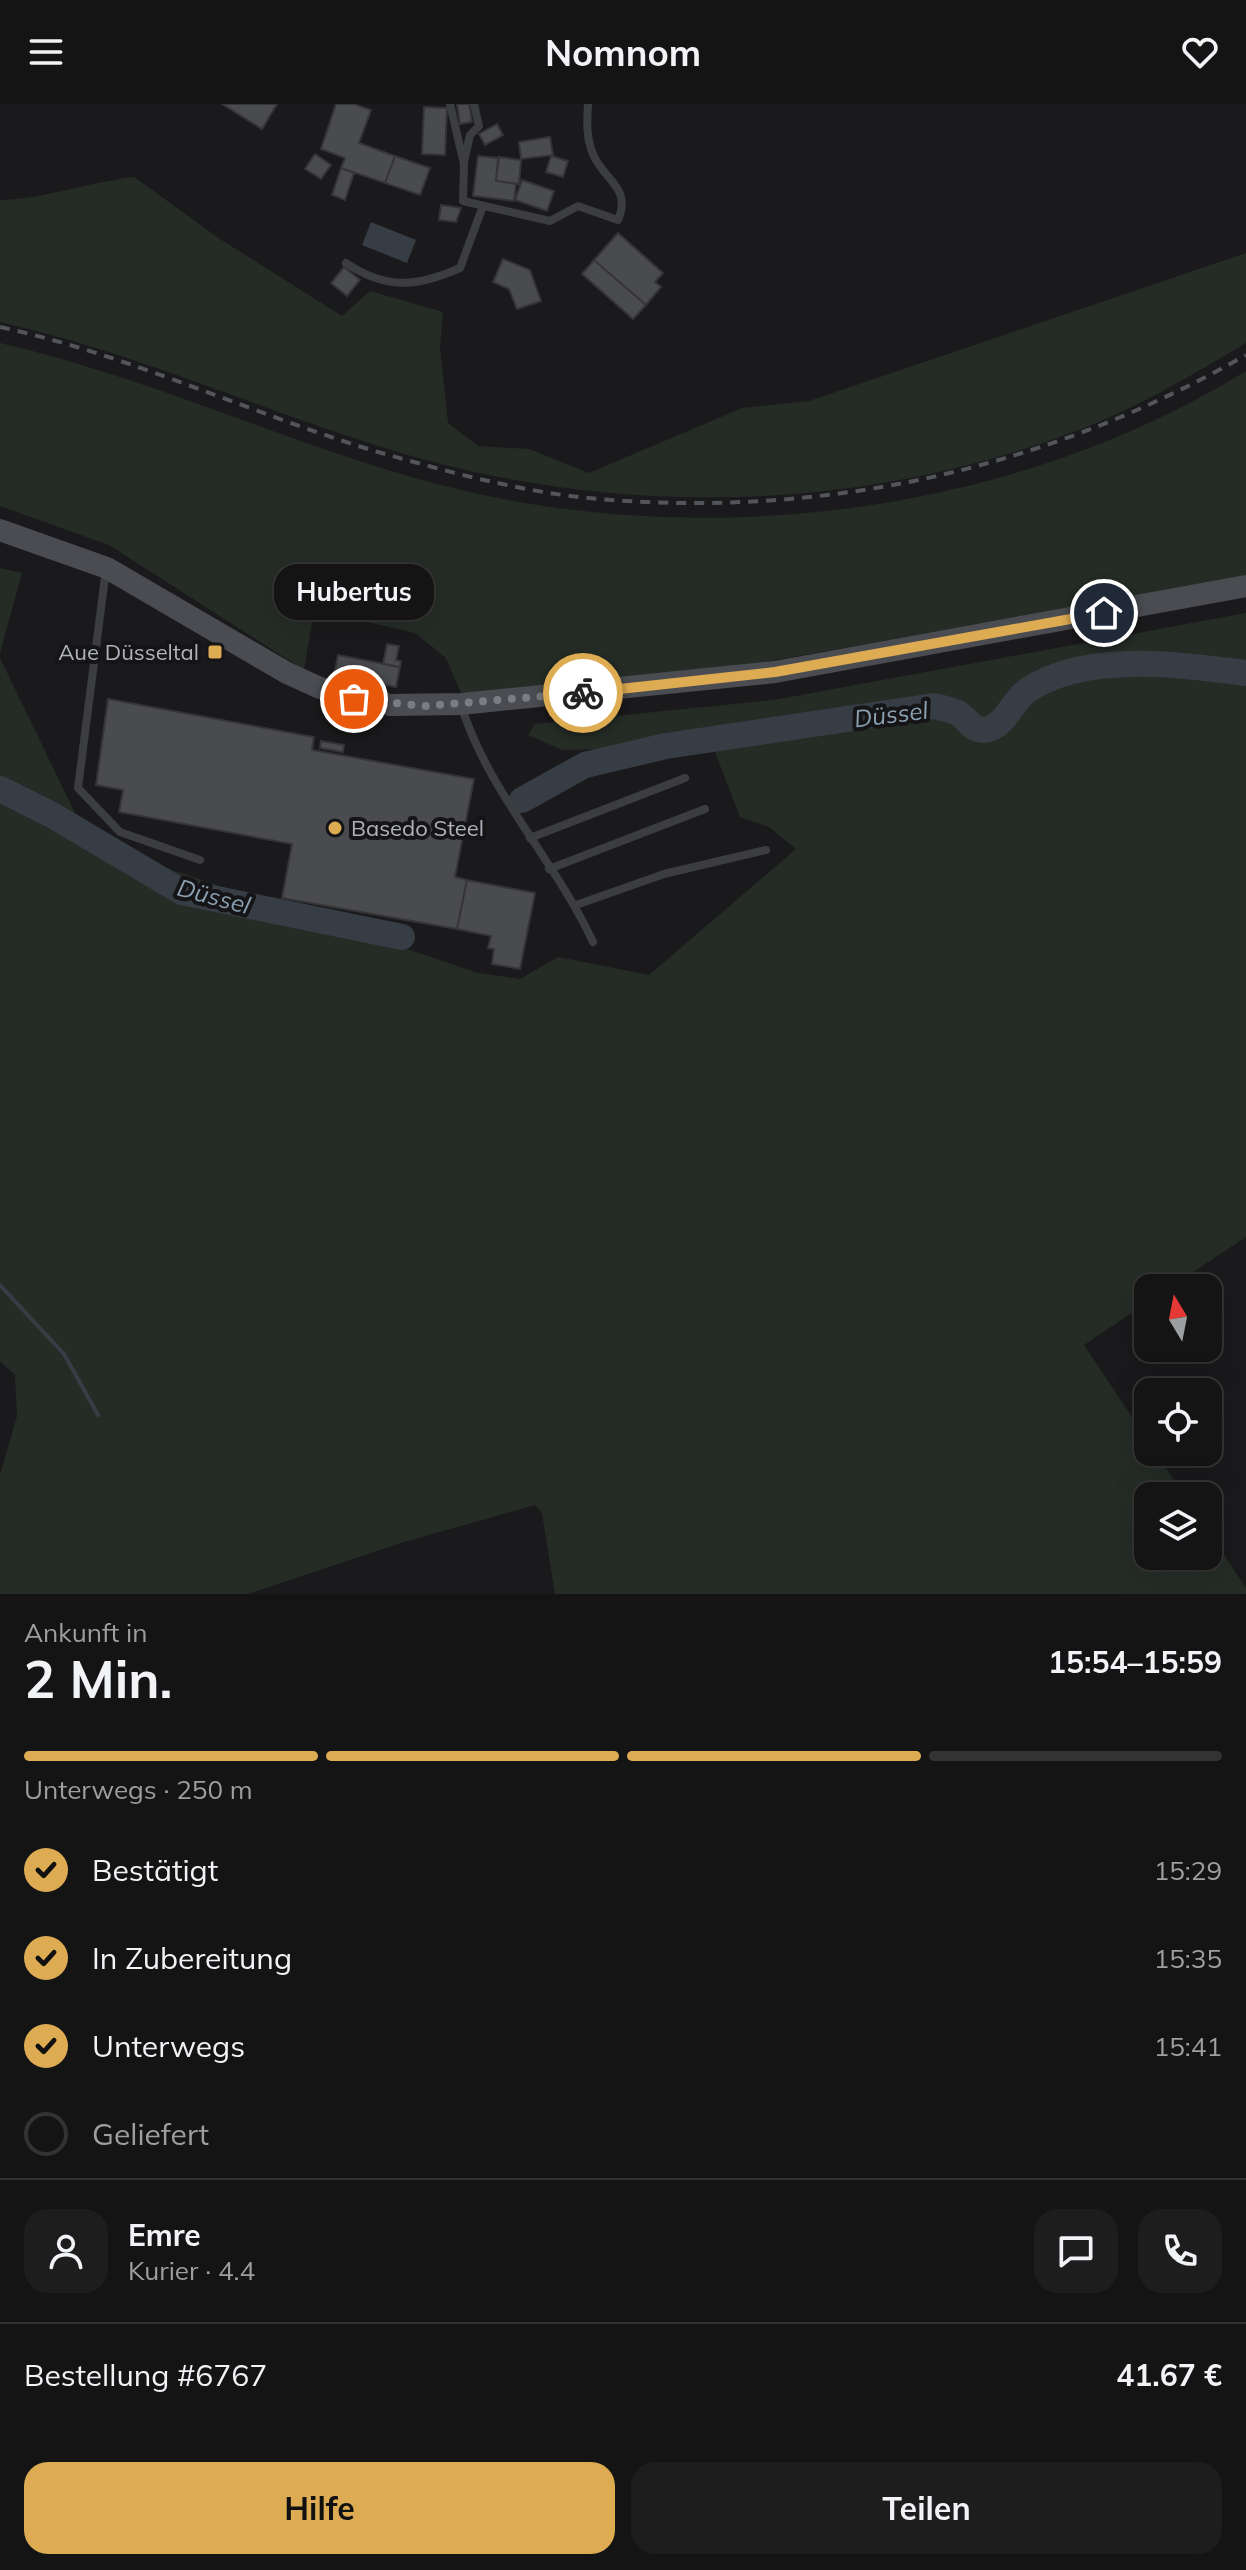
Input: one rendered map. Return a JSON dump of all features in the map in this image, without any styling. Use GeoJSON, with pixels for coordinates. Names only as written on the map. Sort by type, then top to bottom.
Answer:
{"type":"FeatureCollection","features":[{"type":"Feature","properties":{"kind":"main road"},"geometry":{"type":"LineString","coordinates":[[0,530],[107,568],[287,673],[320,688],[390,705],[461,704],[775,672],[1246,586]]}},
{"type":"Feature","properties":{"kind":"lane"},"geometry":{"type":"LineString","coordinates":[[450,104],[464,164]]}},
{"type":"Feature","properties":{"kind":"lane"},"geometry":{"type":"LineString","coordinates":[[474,104],[479,126],[470,135],[464,164],[463,201],[550,221],[578,206],[618,220],[625,205],[622,194],[594,158],[589,142],[588,104]]}},
{"type":"Feature","properties":{"kind":"lane"},"geometry":{"type":"LineString","coordinates":[[346,263],[370,279],[426,283],[460,268],[483,206]]}},
{"type":"Feature","properties":{"kind":"lane"},"geometry":{"type":"LineString","coordinates":[[107,568],[78,788],[120,832],[200,860]]}},
{"type":"Feature","properties":{"kind":"lane"},"geometry":{"type":"LineString","coordinates":[[461,704],[472,739],[549,869],[576,905],[593,942]]}},
{"type":"Feature","properties":{"kind":"lane"},"geometry":{"type":"LineString","coordinates":[[530,838],[685,778]]}},
{"type":"Feature","properties":{"kind":"lane"},"geometry":{"type":"LineString","coordinates":[[549,869],[705,809]]}},
{"type":"Feature","properties":{"kind":"lane"},"geometry":{"type":"LineString","coordinates":[[576,905],[664,874],[766,850]]}},
{"type":"Feature","properties":{"kind":"shaded area"},"geometry":{"type":"Polygon","coordinates":[[[134,177],[220,239],[342,316],[370,291],[443,312],[440,348],[448,423],[478,446],[529,449],[589,473],[742,408],[809,401],[1246,253],[1246,343],[1146,400],[1084,428],[998,457],[909,478],[820,492],[730,497],[639,495],[549,486],[460,468],[372,444],[141,363],[0,322],[0,200],[34,197],[134,177]]]}},
{"type":"Feature","properties":{"kind":"shaded area"},"geometry":{"type":"Polygon","coordinates":[[[371,222],[416,240],[407,263],[362,245],[371,222]]]}},
{"type":"Feature","properties":{"kind":"shaded area"},"geometry":{"type":"Polygon","coordinates":[[[0,343],[107,373],[422,480],[525,503],[631,515],[738,517],[845,509],[951,490],[1054,461],[1153,421],[1246,371],[1246,577],[748,665],[461,693],[446,658],[415,633],[314,610],[304,670],[109,545],[0,506],[0,343]]]}},
{"type":"Feature","properties":{"kind":"shaded area"},"geometry":{"type":"Polygon","coordinates":[[[0,568],[22,573],[0,653],[0,568]]]}},
{"type":"Feature","properties":{"kind":"shaded area"},"geometry":{"type":"Polygon","coordinates":[[[1246,613],[1246,1237],[1190,1274],[1134,1274],[1134,1311],[1084,1345],[1134,1420],[1134,1466],[1165,1466],[1175,1482],[1134,1482],[1134,1570],[1222,1570],[1222,1552],[1246,1588],[1246,1594],[555,1594],[542,1513],[535,1505],[404,1542],[248,1594],[0,1594],[0,1475],[17,1416],[15,1375],[0,1361],[0,658],[89,842],[478,973],[520,979],[558,957],[649,975],[796,849],[769,827],[740,817],[713,747],[562,750],[528,735],[535,724],[774,700],[1246,613]]]}},
{"type":"Feature","properties":{"kind":"building"},"geometry":{"type":"Polygon","coordinates":[[[222,104],[277,104],[262,129],[222,104]]]}},
{"type":"Feature","properties":{"kind":"building"},"geometry":{"type":"Polygon","coordinates":[[[336,104],[354,104],[371,110],[359,143],[395,156],[385,183],[341,168],[345,158],[321,149],[336,104]]]}},
{"type":"Feature","properties":{"kind":"building"},"geometry":{"type":"Polygon","coordinates":[[[457,104],[469,104],[472,122],[460,124],[457,104]]]}},
{"type":"Feature","properties":{"kind":"building"},"geometry":{"type":"Polygon","coordinates":[[[424,107],[447,108],[445,155],[422,154],[424,107]]]}},
{"type":"Feature","properties":{"kind":"building"},"geometry":{"type":"Polygon","coordinates":[[[497,124],[503,135],[485,145],[479,134],[497,124]]]}},
{"type":"Feature","properties":{"kind":"building"},"geometry":{"type":"Polygon","coordinates":[[[550,137],[553,155],[521,159],[519,142],[550,137]]]}},
{"type":"Feature","properties":{"kind":"building"},"geometry":{"type":"Polygon","coordinates":[[[315,154],[331,165],[321,179],[305,169],[315,154]]]}},
{"type":"Feature","properties":{"kind":"building"},"geometry":{"type":"Polygon","coordinates":[[[395,156],[430,168],[420,195],[385,183],[395,156]]]}},
{"type":"Feature","properties":{"kind":"building"},"geometry":{"type":"Polygon","coordinates":[[[478,156],[498,158],[496,181],[516,184],[514,201],[473,196],[478,156]]]}},
{"type":"Feature","properties":{"kind":"building"},"geometry":{"type":"Polygon","coordinates":[[[551,156],[568,161],[563,177],[546,172],[551,156]]]}},
{"type":"Feature","properties":{"kind":"building"},"geometry":{"type":"Polygon","coordinates":[[[499,157],[521,160],[519,184],[496,181],[499,157]]]}},
{"type":"Feature","properties":{"kind":"building"},"geometry":{"type":"Polygon","coordinates":[[[341,168],[354,173],[345,200],[332,195],[341,168]]]}},
{"type":"Feature","properties":{"kind":"building"},"geometry":{"type":"Polygon","coordinates":[[[522,180],[554,191],[547,211],[515,200],[522,180]]]}},
{"type":"Feature","properties":{"kind":"building"},"geometry":{"type":"Polygon","coordinates":[[[441,205],[461,208],[456,222],[439,220],[441,205]]]}},
{"type":"Feature","properties":{"kind":"building"},"geometry":{"type":"Polygon","coordinates":[[[618,233],[663,273],[655,282],[661,287],[646,305],[594,260],[618,233]]]}},
{"type":"Feature","properties":{"kind":"building"},"geometry":{"type":"Polygon","coordinates":[[[503,259],[530,270],[541,301],[517,309],[509,289],[493,282],[503,259]]]}},
{"type":"Feature","properties":{"kind":"building"},"geometry":{"type":"Polygon","coordinates":[[[594,260],[646,305],[633,319],[582,274],[594,260]]]}},
{"type":"Feature","properties":{"kind":"building"},"geometry":{"type":"Polygon","coordinates":[[[344,267],[360,280],[347,296],[331,283],[344,267]]]}},
{"type":"Feature","properties":{"kind":"building"},"geometry":{"type":"Polygon","coordinates":[[[387,644],[399,646],[396,660],[401,661],[400,667],[383,664],[387,644]]]}},
{"type":"Feature","properties":{"kind":"building"},"geometry":{"type":"Polygon","coordinates":[[[338,655],[400,667],[396,687],[334,675],[338,655]]]}},
{"type":"Feature","properties":{"kind":"building","name":"Basedo Steel"},"geometry":{"type":"Polygon","coordinates":[[[108,699],[314,737],[312,750],[474,779],[455,877],[467,880],[457,929],[282,898],[292,844],[119,812],[123,790],[96,785],[108,699]]]}},
{"type":"Feature","properties":{"kind":"building"},"geometry":{"type":"Polygon","coordinates":[[[321,741],[344,745],[343,752],[320,748],[321,741]]]}},
{"type":"Feature","properties":{"kind":"building"},"geometry":{"type":"Polygon","coordinates":[[[467,880],[535,893],[520,969],[492,964],[494,949],[488,948],[491,936],[457,929],[467,880]]]}},
{"type":"Feature","properties":{"kind":"waterway","name":"Düssel"},"geometry":{"type":"LineString","coordinates":[[522,800],[585,765],[666,746],[934,706],[958,713],[972,726],[983,730],[1003,720],[1028,690],[1051,678],[1105,665],[1164,665],[1246,673]]}},
{"type":"Feature","properties":{"kind":"waterway","name":"Düssel"},"geometry":{"type":"LineString","coordinates":[[0,789],[52,815],[182,892],[402,937]]}},
{"type":"Feature","properties":{"kind":"waterway"},"geometry":{"type":"LineString","coordinates":[[0,1285],[64,1354],[98,1415]]}},
{"type":"Feature","properties":{"kind":"railway"},"geometry":{"type":"LineString","coordinates":[[0,327],[96,353],[331,437],[455,473],[562,495],[674,503],[760,501],[845,493],[928,478],[1010,457],[1091,429],[1169,395],[1246,355]]}},
{"type":"Feature","properties":{"kind":"way so far"},"geometry":{"type":"LineString","coordinates":[[354,699],[390,705],[425,706],[583,693]]}},
{"type":"Feature","properties":{"kind":"place","name":"Aue Düsseltal"},"geometry":{"type":"Point","coordinates":[215,652]}},
{"type":"Feature","properties":{"kind":"place","name":"Hubertus"},"geometry":{"type":"Point","coordinates":[354,699]}},
{"type":"Feature","properties":{"kind":"place","name":"Basedo Steel"},"geometry":{"type":"Point","coordinates":[335,828]}},
{"type":"Feature","properties":{"kind":"route"},"geometry":{"type":"LineString","coordinates":[[583,693],[775,672],[1104,613]]}}]}
